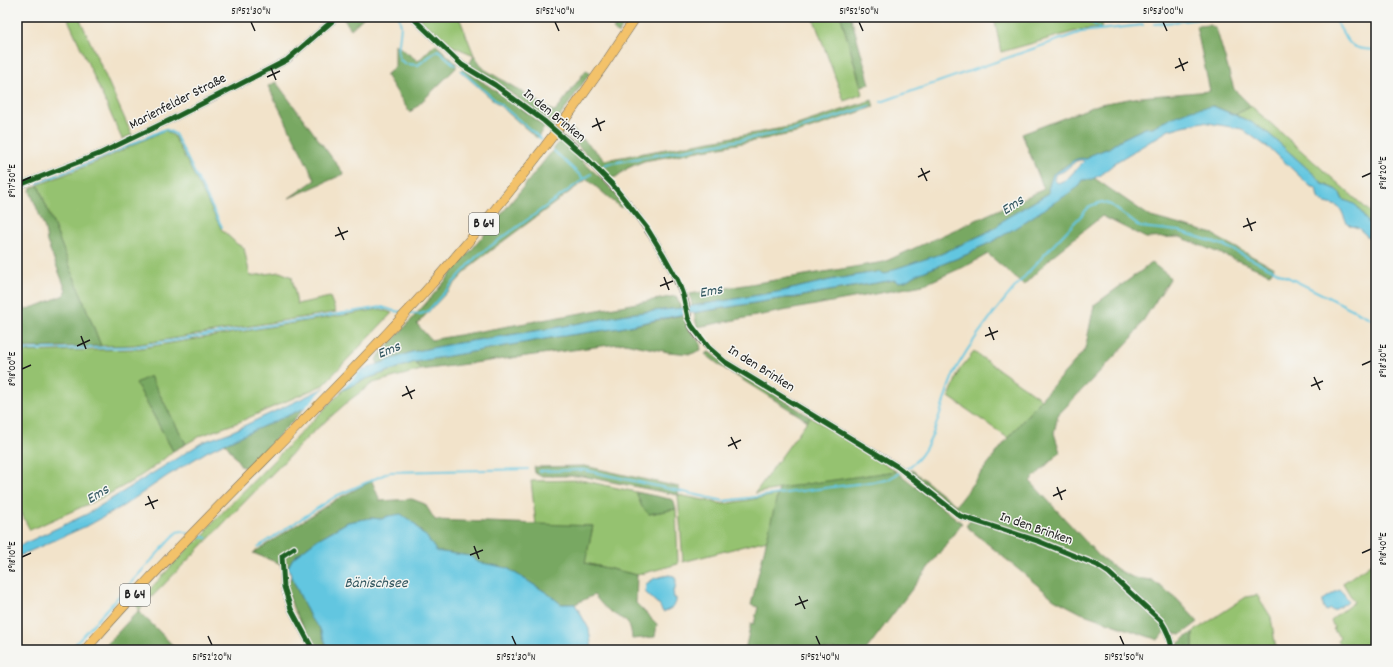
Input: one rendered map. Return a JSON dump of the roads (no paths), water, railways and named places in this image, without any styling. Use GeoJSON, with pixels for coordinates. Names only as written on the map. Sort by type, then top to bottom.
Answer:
{"type":"FeatureCollection","features":[{"type":"Feature","properties":{"kind":"main road","name":"B 64"},"geometry":{"type":"LineString","coordinates":[[85,650],[186,540],[291,434],[402,317],[482,226],[522,177],[608,60],[636,17]]}},
{"type":"Feature","properties":{"kind":"street","name":"Marienfelder Straße"},"geometry":{"type":"LineString","coordinates":[[17,186],[99,154],[172,119],[287,60],[337,17]]}},
{"type":"Feature","properties":{"kind":"street","name":"In den Brinken"},"geometry":{"type":"LineString","coordinates":[[412,17],[462,65],[495,86],[544,121],[570,143],[612,184],[639,217],[663,254],[678,281],[688,318],[696,334],[725,362],[898,467],[960,516],[1038,541],[1097,565],[1109,573],[1161,621],[1166,628],[1172,650]]}},
{"type":"Feature","properties":{"kind":"street"},"geometry":{"type":"LineString","coordinates":[[294,548],[282,556],[284,587],[296,619],[313,650]]}},
{"type":"Feature","properties":{"kind":"water"},"geometry":{"type":"Polygon","coordinates":[[[1213,106],[1251,122],[1268,133],[1320,180],[1321,183],[1334,188],[1339,192],[1343,200],[1358,207],[1367,221],[1376,229],[1376,244],[1358,228],[1349,225],[1339,208],[1320,200],[1318,198],[1316,188],[1310,186],[1273,151],[1242,129],[1203,122],[1183,126],[1169,130],[1116,162],[1101,175],[1092,179],[1083,180],[1078,187],[1070,193],[990,243],[905,281],[898,282],[894,280],[799,297],[674,316],[620,328],[556,337],[415,362],[366,379],[208,451],[167,476],[123,506],[91,524],[17,557],[17,547],[87,514],[203,442],[231,432],[362,370],[412,352],[452,344],[554,328],[627,314],[681,308],[783,291],[830,280],[876,272],[886,274],[894,269],[941,254],[986,233],[999,225],[1003,220],[1049,193],[1048,189],[1053,174],[1076,159],[1087,159],[1091,155],[1109,148],[1120,140],[1145,128],[1153,127],[1163,121],[1191,110],[1213,106]],[[1076,161],[1064,171],[1055,175],[1054,180],[1058,183],[1067,179],[1084,161],[1076,161]]]}},
{"type":"Feature","properties":{"kind":"water","name":"Bänischsee"},"geometry":{"type":"Polygon","coordinates":[[[401,514],[415,524],[421,533],[426,536],[437,552],[470,556],[478,562],[507,568],[547,593],[561,604],[575,604],[589,629],[592,650],[330,650],[319,627],[311,619],[288,567],[293,558],[318,539],[348,522],[371,518],[382,519],[388,516],[401,514]]]}},
{"type":"Feature","properties":{"kind":"water"},"geometry":{"type":"Polygon","coordinates":[[[669,575],[674,576],[676,580],[675,590],[673,590],[676,601],[674,606],[663,612],[659,605],[645,592],[646,584],[655,578],[669,575]]]}},
{"type":"Feature","properties":{"kind":"water"},"geometry":{"type":"Polygon","coordinates":[[[1340,590],[1348,600],[1347,602],[1333,611],[1330,609],[1326,611],[1323,606],[1323,600],[1340,590]]]}},
{"type":"Feature","properties":{"kind":"waterway"},"geometry":{"type":"LineString","coordinates":[[399,17],[401,26],[398,52],[400,60],[406,64],[418,65],[438,50],[455,65]]}},
{"type":"Feature","properties":{"kind":"waterway"},"geometry":{"type":"LineString","coordinates":[[1084,17],[1100,30]]}},
{"type":"Feature","properties":{"kind":"waterway"},"geometry":{"type":"LineString","coordinates":[[1155,24],[1218,17]]}},
{"type":"Feature","properties":{"kind":"waterway"},"geometry":{"type":"LineString","coordinates":[[1332,17],[1352,45],[1357,48],[1376,50]]}},
{"type":"Feature","properties":{"kind":"waterway"},"geometry":{"type":"LineString","coordinates":[[881,102],[1081,32],[1143,25]]}},
{"type":"Feature","properties":{"kind":"waterway"},"geometry":{"type":"LineString","coordinates":[[461,71],[541,139]]}},
{"type":"Feature","properties":{"kind":"waterway"},"geometry":{"type":"LineString","coordinates":[[602,167],[607,164],[795,130],[870,106]]}},
{"type":"Feature","properties":{"kind":"waterway"},"geometry":{"type":"LineString","coordinates":[[37,183],[101,158],[165,129],[175,134],[222,227]]}},
{"type":"Feature","properties":{"kind":"waterway"},"geometry":{"type":"LineString","coordinates":[[553,150],[583,178]]}},
{"type":"Feature","properties":{"kind":"waterway"},"geometry":{"type":"LineString","coordinates":[[410,313],[420,314],[427,312],[477,256],[591,174]]}},
{"type":"Feature","properties":{"kind":"waterway"},"geometry":{"type":"LineString","coordinates":[[907,469],[916,461],[930,441],[947,390],[957,367],[986,324],[1019,283],[1090,206],[1102,202],[1111,205],[1140,227],[1179,231],[1223,245],[1376,321]]}},
{"type":"Feature","properties":{"kind":"waterway"},"geometry":{"type":"LineString","coordinates":[[17,350],[134,347],[382,307],[402,312]]}},
{"type":"Feature","properties":{"kind":"waterway"},"geometry":{"type":"LineString","coordinates":[[258,547],[336,496],[390,472],[528,469]]}},
{"type":"Feature","properties":{"kind":"waterway"},"geometry":{"type":"LineString","coordinates":[[539,471],[584,470],[724,501],[887,480],[899,473]]}},
{"type":"Feature","properties":{"kind":"waterway"},"geometry":{"type":"LineString","coordinates":[[70,650],[177,532],[182,531],[188,533]]}},
{"type":"Feature","properties":{"kind":"waterway"},"geometry":{"type":"LineString","coordinates":[[196,535],[207,538]]}},
{"type":"Feature","properties":{"kind":"water label","name":"Ems"},"geometry":{"type":"Point","coordinates":[1013,206]}},
{"type":"Feature","properties":{"kind":"water label","name":"Ems"},"geometry":{"type":"Point","coordinates":[711,292]}},
{"type":"Feature","properties":{"kind":"water label","name":"Ems"},"geometry":{"type":"Point","coordinates":[389,351]}},
{"type":"Feature","properties":{"kind":"water label","name":"Ems"},"geometry":{"type":"Point","coordinates":[98,495]}}]}
